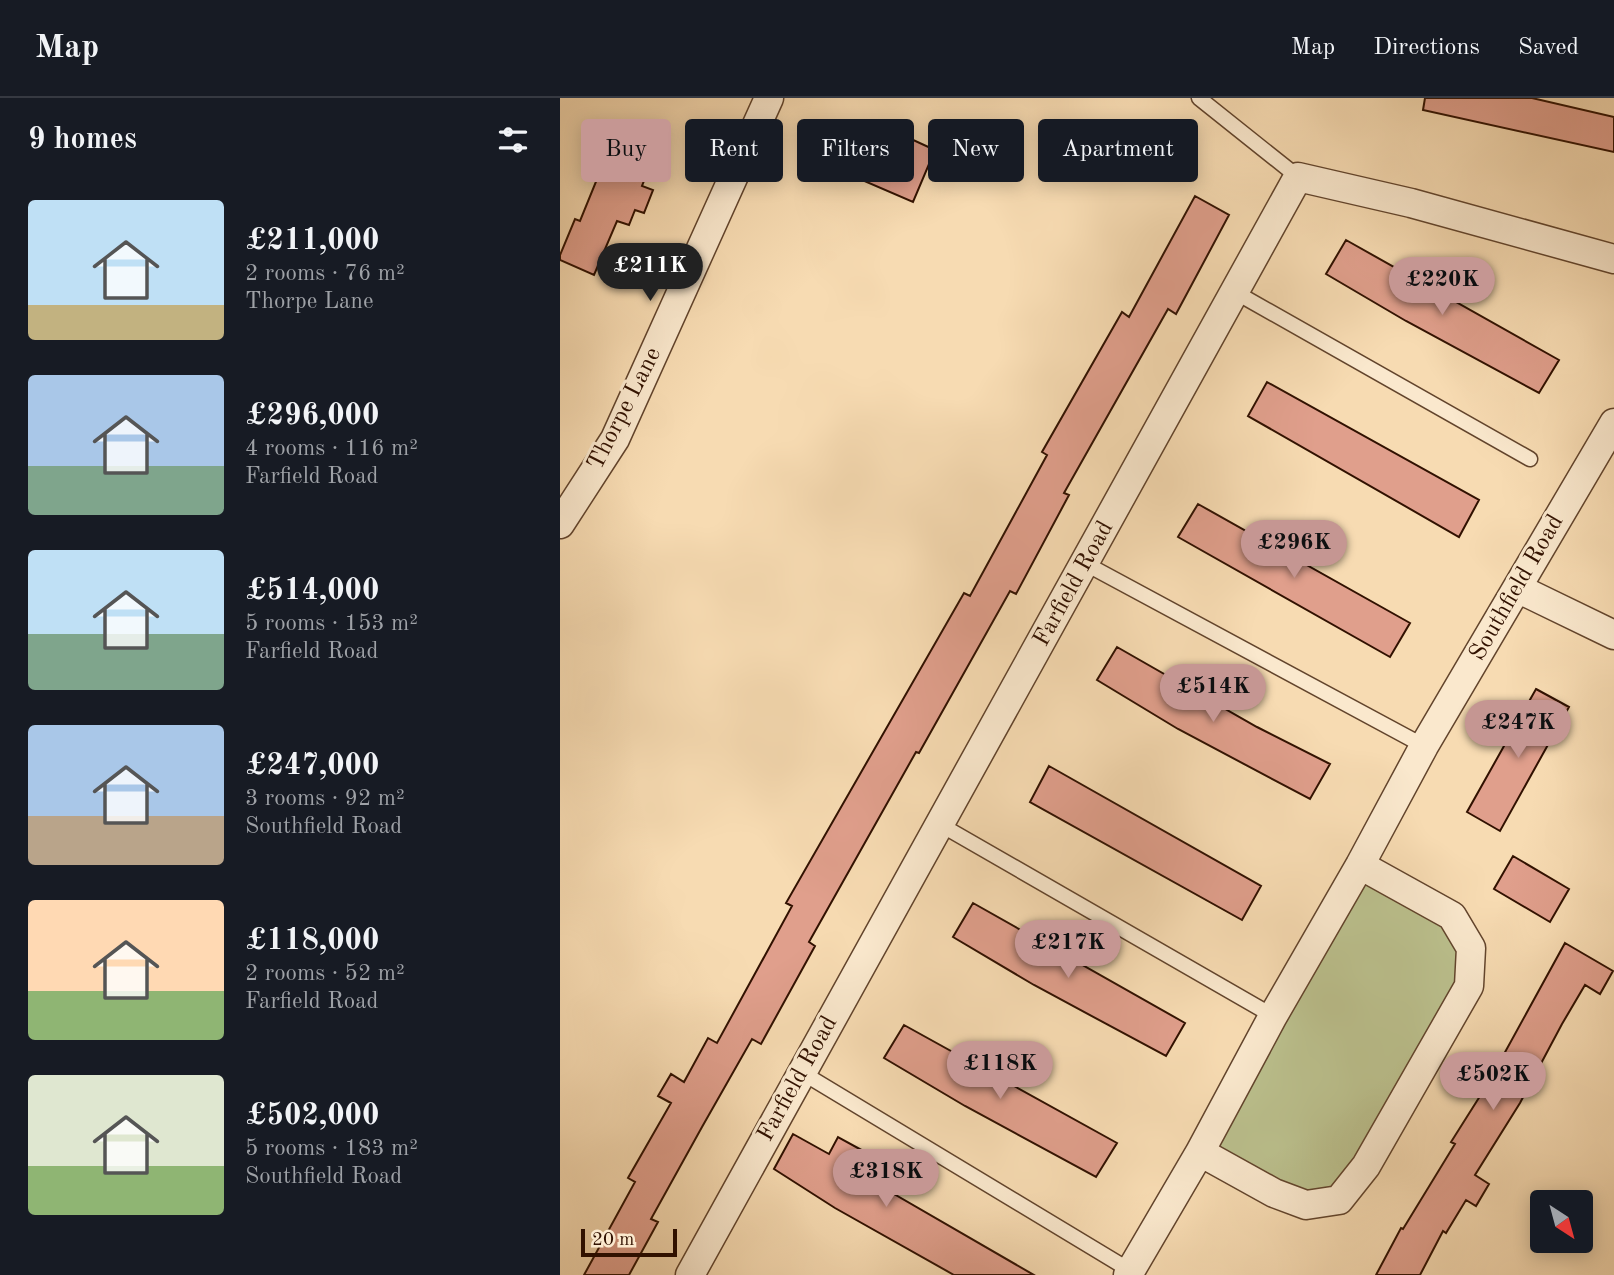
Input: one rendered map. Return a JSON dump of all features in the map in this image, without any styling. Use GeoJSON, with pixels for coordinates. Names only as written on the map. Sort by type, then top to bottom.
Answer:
{"type":"FeatureCollection","features":[{"type":"Feature","properties":{"kind":"street","name":"Thorpe Lane"},"geometry":{"type":"LineString","coordinates":[[560,524],[615,439],[769,98]]}},
{"type":"Feature","properties":{"kind":"street"},"geometry":{"type":"LineString","coordinates":[[1298,177],[1411,203],[1614,259]]}},
{"type":"Feature","properties":{"kind":"street","name":"Farfield Road"},"geometry":{"type":"LineString","coordinates":[[690,1275],[1298,177]]}},
{"type":"Feature","properties":{"kind":"street","name":"Southfield Road"},"geometry":{"type":"LineString","coordinates":[[1129,1273],[1360,865],[1424,746],[1614,423]]}},
{"type":"Feature","properties":{"kind":"street"},"geometry":{"type":"LineString","coordinates":[[1517,588],[1614,635]]}},
{"type":"Feature","properties":{"kind":"street"},"geometry":{"type":"LineString","coordinates":[[1199,1152],[1274,1193],[1306,1205],[1339,1200],[1366,1166],[1469,986],[1471,948],[1452,916],[1360,865]]}},
{"type":"Feature","properties":{"kind":"lane"},"geometry":{"type":"LineString","coordinates":[[1199,98],[1298,177]]}},
{"type":"Feature","properties":{"kind":"lane"},"geometry":{"type":"LineString","coordinates":[[1235,292],[1530,459]]}},
{"type":"Feature","properties":{"kind":"lane"},"geometry":{"type":"LineString","coordinates":[[1086,564],[1424,746]]}},
{"type":"Feature","properties":{"kind":"lane"},"geometry":{"type":"LineString","coordinates":[[941,825],[1273,1016]]}},
{"type":"Feature","properties":{"kind":"lane"},"geometry":{"type":"LineString","coordinates":[[801,1072],[1129,1273]]}},
{"type":"Feature","properties":{"kind":"green space"},"geometry":{"type":"Polygon","coordinates":[[[1367,859],[1452,916],[1469,986],[1339,1200],[1306,1205],[1200,1152],[1367,859]]]}},
{"type":"Feature","properties":{"kind":"building"},"geometry":{"type":"Polygon","coordinates":[[[1425,98],[1532,98],[1614,117],[1614,152],[1423,110],[1425,98]]]}},
{"type":"Feature","properties":{"kind":"building"},"geometry":{"type":"Polygon","coordinates":[[[914,140],[928,147],[928,167],[913,202],[867,182],[914,182],[914,140]]]}},
{"type":"Feature","properties":{"kind":"building"},"geometry":{"type":"Polygon","coordinates":[[[596,182],[644,182],[642,186],[653,190],[644,213],[635,210],[629,225],[617,221],[594,275],[560,260],[575,219],[580,221],[596,182]]]}},
{"type":"Feature","properties":{"kind":"building"},"geometry":{"type":"Polygon","coordinates":[[[1195,196],[1229,215],[1176,314],[1168,309],[1064,493],[1069,495],[1016,594],[1010,591],[919,753],[916,752],[809,942],[815,946],[761,1044],[752,1039],[651,1219],[658,1222],[629,1275],[584,1275],[635,1182],[628,1178],[671,1103],[658,1096],[671,1074],[684,1082],[708,1038],[717,1043],[792,906],[786,903],[964,593],[970,596],[1047,455],[1042,452],[1122,312],[1129,317],[1195,196]]]}},
{"type":"Feature","properties":{"kind":"building"},"geometry":{"type":"Polygon","coordinates":[[[1346,240],[1559,360],[1539,393],[1326,274],[1346,240]]]}},
{"type":"Feature","properties":{"kind":"building"},"geometry":{"type":"Polygon","coordinates":[[[1267,382],[1479,500],[1459,537],[1248,416],[1267,382]]]}},
{"type":"Feature","properties":{"kind":"building"},"geometry":{"type":"Polygon","coordinates":[[[1198,504],[1410,623],[1390,657],[1178,537],[1198,504]]]}},
{"type":"Feature","properties":{"kind":"building"},"geometry":{"type":"Polygon","coordinates":[[[1117,647],[1257,727],[1330,764],[1310,799],[1178,729],[1097,680],[1117,647]]]}},
{"type":"Feature","properties":{"kind":"building"},"geometry":{"type":"Polygon","coordinates":[[[1536,689],[1569,707],[1500,831],[1467,812],[1536,689]]]}},
{"type":"Feature","properties":{"kind":"building"},"geometry":{"type":"Polygon","coordinates":[[[1049,766],[1261,886],[1242,920],[1030,802],[1049,766]]]}},
{"type":"Feature","properties":{"kind":"building"},"geometry":{"type":"Polygon","coordinates":[[[1513,856],[1569,889],[1550,922],[1494,889],[1513,856]]]}},
{"type":"Feature","properties":{"kind":"building"},"geometry":{"type":"Polygon","coordinates":[[[973,903],[1185,1023],[1166,1056],[1034,985],[953,937],[973,903]]]}},
{"type":"Feature","properties":{"kind":"building"},"geometry":{"type":"Polygon","coordinates":[[[1565,943],[1613,971],[1600,994],[1585,985],[1562,1024],[1520,1103],[1475,1175],[1489,1184],[1476,1206],[1466,1200],[1446,1233],[1443,1231],[1420,1275],[1376,1275],[1401,1228],[1403,1229],[1455,1144],[1451,1142],[1487,1085],[1565,943]]]}},
{"type":"Feature","properties":{"kind":"building"},"geometry":{"type":"Polygon","coordinates":[[[904,1025],[1117,1143],[1096,1177],[965,1106],[884,1058],[904,1025]]]}},
{"type":"Feature","properties":{"kind":"building"},"geometry":{"type":"Polygon","coordinates":[[[793,1134],[829,1154],[838,1137],[867,1153],[856,1172],[1034,1275],[954,1275],[835,1208],[774,1169],[793,1134]]]}}]}
